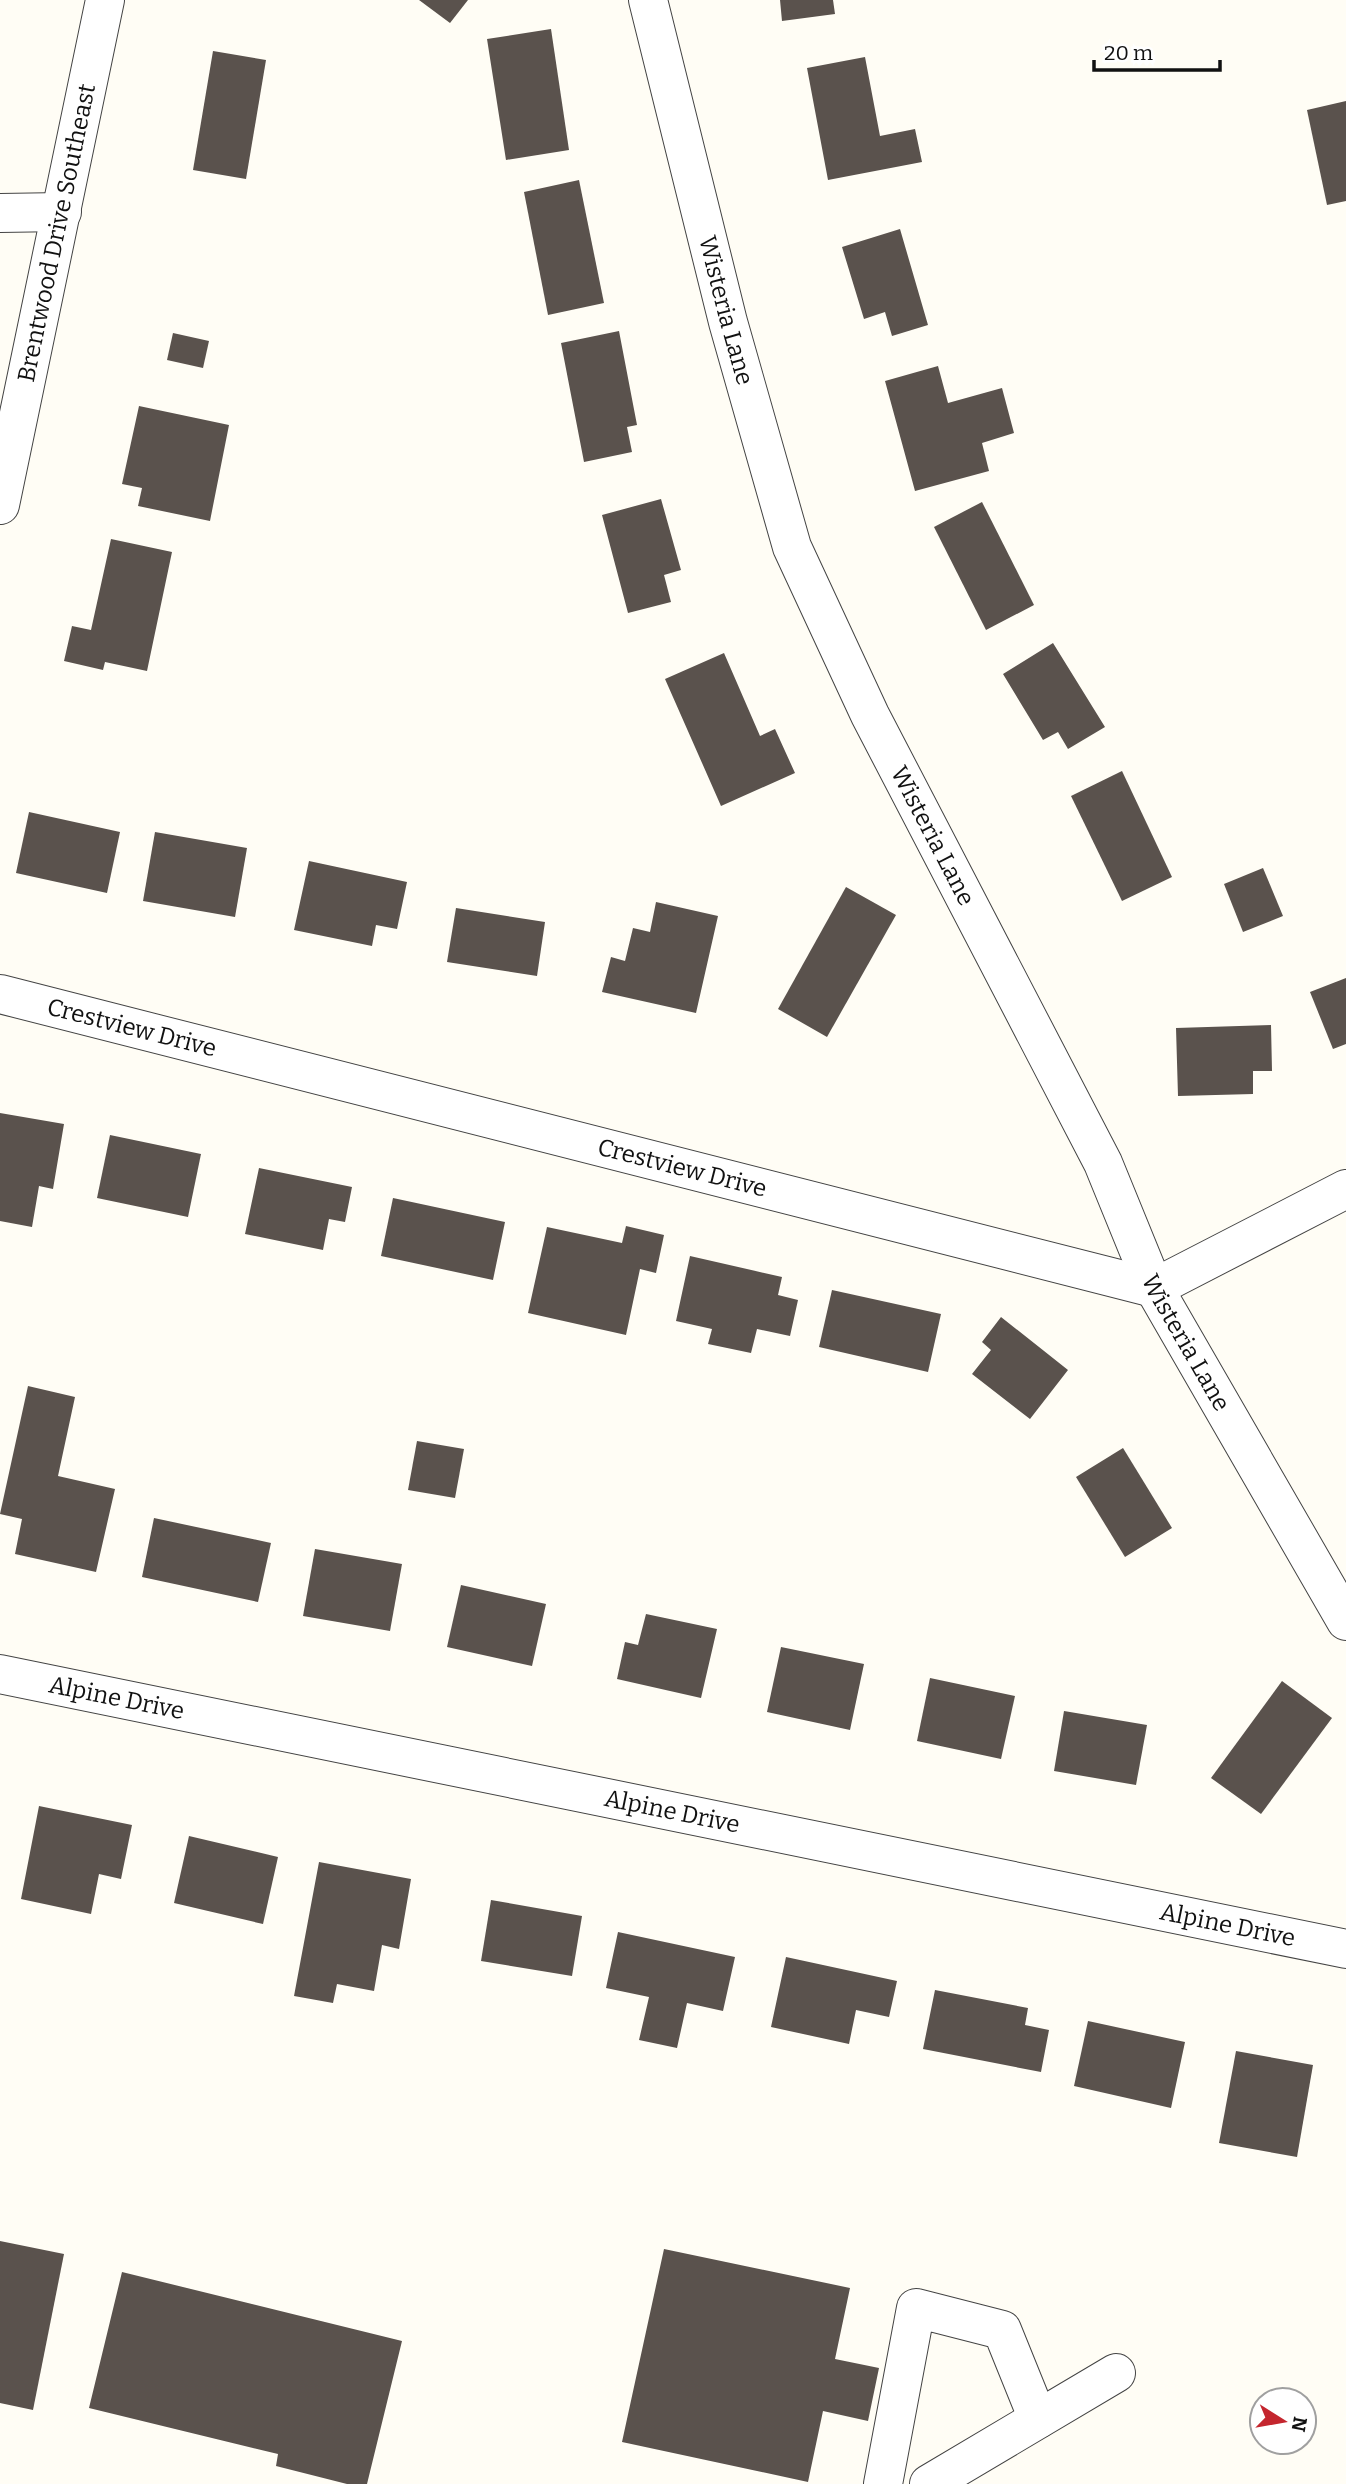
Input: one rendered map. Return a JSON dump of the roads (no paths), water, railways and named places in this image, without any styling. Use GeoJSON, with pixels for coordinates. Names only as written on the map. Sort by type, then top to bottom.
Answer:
{"type":"FeatureCollection","features":[{"type":"Feature","properties":{"kind":"street","name":"Brentwood Drive Southeast"},"geometry":{"type":"LineString","coordinates":[[0,505],[105,0]]}},
{"type":"Feature","properties":{"kind":"street","name":"Wisteria Lane"},"geometry":{"type":"LineString","coordinates":[[648,0],[728,322],[792,547],[870,715],[1103,1163],[1154,1288],[1346,1621]]}},
{"type":"Feature","properties":{"kind":"street"},"geometry":{"type":"LineString","coordinates":[[0,213],[62,212]]}},
{"type":"Feature","properties":{"kind":"street","name":"Crestview Drive"},"geometry":{"type":"LineString","coordinates":[[0,994],[1154,1288]]}},
{"type":"Feature","properties":{"kind":"street"},"geometry":{"type":"LineString","coordinates":[[1154,1288],[1346,1189]]}},
{"type":"Feature","properties":{"kind":"street","name":"Alpine Drive"},"geometry":{"type":"LineString","coordinates":[[0,1674],[1346,1949]]}},
{"type":"Feature","properties":{"kind":"street"},"geometry":{"type":"LineString","coordinates":[[883,2484],[916,2308],[1002,2330],[1038,2419]]}},
{"type":"Feature","properties":{"kind":"street"},"geometry":{"type":"LineString","coordinates":[[929,2484],[1116,2373]]}}]}
